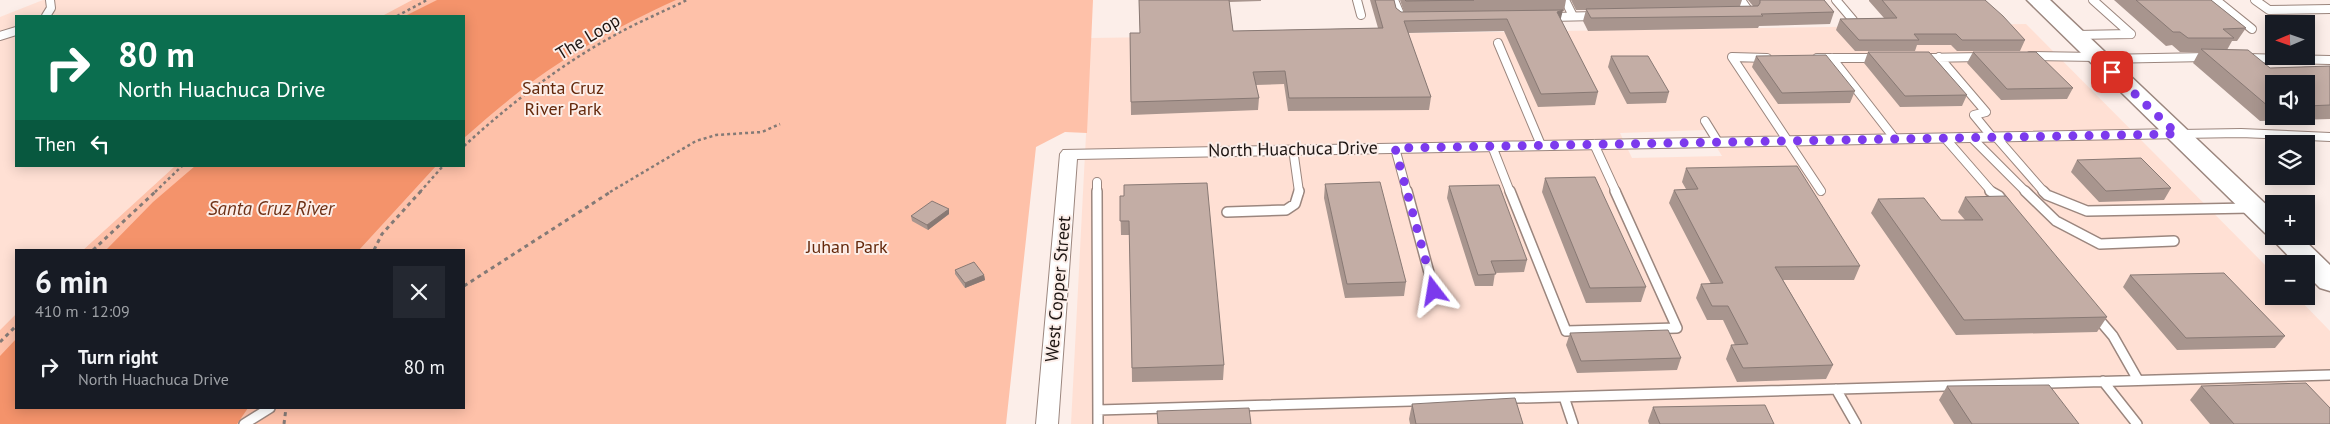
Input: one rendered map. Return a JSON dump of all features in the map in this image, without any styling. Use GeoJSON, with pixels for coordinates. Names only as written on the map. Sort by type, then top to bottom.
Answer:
{"type":"FeatureCollection","features":[{"type":"Feature","properties":{"kind":"main road"},"geometry":{"type":"LineString","coordinates":[[2038,0],[2265,218]]}},
{"type":"Feature","properties":{"kind":"main road"},"geometry":{"type":"LineString","coordinates":[[2293,245],[2330,281]]}},
{"type":"Feature","properties":{"kind":"street","name":"North Huachuca Drive"},"geometry":{"type":"LineString","coordinates":[[1069,154],[2177,134]]}},
{"type":"Feature","properties":{"kind":"street","name":"West Copper Street"},"geometry":{"type":"LineString","coordinates":[[1047,424],[1069,154]]}},
{"type":"Feature","properties":{"kind":"lane"},"geometry":{"type":"LineString","coordinates":[[47,15],[51,8],[50,0]]}},
{"type":"Feature","properties":{"kind":"lane"},"geometry":{"type":"LineString","coordinates":[[1357,0],[1361,15]]}},
{"type":"Feature","properties":{"kind":"lane"},"geometry":{"type":"LineString","coordinates":[[1394,0],[1400,19],[1410,19]]}},
{"type":"Feature","properties":{"kind":"lane"},"geometry":{"type":"LineString","coordinates":[[1565,0],[1573,16]]}},
{"type":"Feature","properties":{"kind":"lane"},"geometry":{"type":"LineString","coordinates":[[1741,0],[1750,13],[1741,14]]}},
{"type":"Feature","properties":{"kind":"lane"},"geometry":{"type":"LineString","coordinates":[[1836,0],[1853,20]]}},
{"type":"Feature","properties":{"kind":"lane"},"geometry":{"type":"LineString","coordinates":[[2075,35],[2130,34],[2093,0]]}},
{"type":"Feature","properties":{"kind":"lane"},"geometry":{"type":"LineString","coordinates":[[2216,0],[2252,29]]}},
{"type":"Feature","properties":{"kind":"lane"},"geometry":{"type":"LineString","coordinates":[[2255,0],[2269,10],[2330,9]]}},
{"type":"Feature","properties":{"kind":"lane"},"geometry":{"type":"LineString","coordinates":[[1544,17],[1603,16]]}},
{"type":"Feature","properties":{"kind":"lane"},"geometry":{"type":"LineString","coordinates":[[0,36],[15,31]]}},
{"type":"Feature","properties":{"kind":"lane"},"geometry":{"type":"LineString","coordinates":[[1498,43],[1541,145]]}},
{"type":"Feature","properties":{"kind":"lane"},"geometry":{"type":"LineString","coordinates":[[2020,56],[2098,58],[2213,57]]}},
{"type":"Feature","properties":{"kind":"lane"},"geometry":{"type":"LineString","coordinates":[[1772,58],[1732,57],[1821,191]]}},
{"type":"Feature","properties":{"kind":"lane"},"geometry":{"type":"LineString","coordinates":[[1939,57],[1986,112],[1974,115],[2047,195],[2087,211],[2254,208]]}},
{"type":"Feature","properties":{"kind":"lane"},"geometry":{"type":"LineString","coordinates":[[1910,58],[1993,57]]}},
{"type":"Feature","properties":{"kind":"lane"},"geometry":{"type":"LineString","coordinates":[[1812,58],[1882,58]]}},
{"type":"Feature","properties":{"kind":"lane"},"geometry":{"type":"LineString","coordinates":[[1832,58],[1895,139]]}},
{"type":"Feature","properties":{"kind":"lane"},"geometry":{"type":"LineString","coordinates":[[2239,58],[2330,60]]}},
{"type":"Feature","properties":{"kind":"lane"},"geometry":{"type":"LineString","coordinates":[[1705,122],[1718,142]]}},
{"type":"Feature","properties":{"kind":"lane"},"geometry":{"type":"LineString","coordinates":[[2177,134],[2240,133],[2330,138]]}},
{"type":"Feature","properties":{"kind":"lane"},"geometry":{"type":"LineString","coordinates":[[1970,137],[2056,221],[2100,244],[2174,241]]}},
{"type":"Feature","properties":{"kind":"lane"},"geometry":{"type":"LineString","coordinates":[[1945,138],[1988,189],[1999,196],[2012,212]]}},
{"type":"Feature","properties":{"kind":"lane"},"geometry":{"type":"LineString","coordinates":[[1492,146],[1566,330],[1677,328],[1594,144]]}},
{"type":"Feature","properties":{"kind":"lane"},"geometry":{"type":"LineString","coordinates":[[1395,148],[1434,291]]}},
{"type":"Feature","properties":{"kind":"lane"},"geometry":{"type":"LineString","coordinates":[[1227,212],[1286,210],[1295,204],[1299,192],[1293,149]]}},
{"type":"Feature","properties":{"kind":"lane"},"geometry":{"type":"LineString","coordinates":[[1097,182],[1098,424]]}},
{"type":"Feature","properties":{"kind":"lane"},"geometry":{"type":"LineString","coordinates":[[2087,304],[2113,336],[2138,380]]}},
{"type":"Feature","properties":{"kind":"lane"},"geometry":{"type":"LineString","coordinates":[[1098,410],[2330,374]]}},
{"type":"Feature","properties":{"kind":"lane"},"geometry":{"type":"LineString","coordinates":[[2103,381],[2137,424]]}},
{"type":"Feature","properties":{"kind":"lane"},"geometry":{"type":"LineString","coordinates":[[1836,389],[1856,424]]}},
{"type":"Feature","properties":{"kind":"lane"},"geometry":{"type":"LineString","coordinates":[[1564,397],[1573,424]]}},
{"type":"Feature","properties":{"kind":"lane"},"geometry":{"type":"LineString","coordinates":[[244,424],[268,409]]}},
{"type":"Feature","properties":{"kind":"path"},"geometry":{"type":"LineString","coordinates":[[399,15],[427,0]]}},
{"type":"Feature","properties":{"kind":"path","name":"The Loop"},"geometry":{"type":"LineString","coordinates":[[465,145],[526,93],[562,67],[616,34],[687,0]]}},
{"type":"Feature","properties":{"kind":"path"},"geometry":{"type":"LineString","coordinates":[[465,285],[627,181],[696,141],[716,135],[762,132],[780,124]]}},
{"type":"Feature","properties":{"kind":"path"},"geometry":{"type":"LineString","coordinates":[[94,249],[181,167]]}},
{"type":"Feature","properties":{"kind":"path"},"geometry":{"type":"LineString","coordinates":[[374,249],[382,234],[442,167]]}},
{"type":"Feature","properties":{"kind":"path"},"geometry":{"type":"LineString","coordinates":[[0,342],[15,327]]}},
{"type":"Feature","properties":{"kind":"path"},"geometry":{"type":"LineString","coordinates":[[284,424],[286,409]]}},
{"type":"Feature","properties":{"kind":"shaded area"},"geometry":{"type":"Polygon","coordinates":[[[43,0],[412,0],[384,15],[15,15],[15,167],[174,167],[84,249],[15,249],[15,315],[0,330],[0,17],[43,0]]]}},
{"type":"Feature","properties":{"kind":"shaded area"},"geometry":{"type":"Polygon","coordinates":[[[2026,24],[2265,265],[2265,305],[2305,305],[2330,331],[2330,424],[1071,424],[1091,38],[2026,24]],[[1706,130],[1620,133],[1632,158],[1722,156],[1706,130]]]}},
{"type":"Feature","properties":{"kind":"green space","name":"Juhan Park"},"geometry":{"type":"Polygon","coordinates":[[[412,0],[1093,0],[1087,133],[1065,132],[1036,147],[1006,424],[0,424],[0,330],[15,315],[15,409],[465,409],[465,249],[84,249],[174,167],[465,167],[465,15],[384,15],[412,0]]]}},
{"type":"Feature","properties":{"kind":"water"},"geometry":{"type":"Polygon","coordinates":[[[437,0],[676,0],[615,30],[556,65],[520,91],[465,137],[465,15],[407,15],[437,0]]]}},
{"type":"Feature","properties":{"kind":"water","name":"Santa Cruz River"},"geometry":{"type":"Polygon","coordinates":[[[194,167],[435,167],[360,249],[107,249],[153,202],[194,167]]]}},
{"type":"Feature","properties":{"kind":"water"},"geometry":{"type":"Polygon","coordinates":[[[15,340],[15,409],[247,409],[237,424],[0,424],[0,356],[15,340]]]}},
{"type":"Feature","properties":{"kind":"building"},"geometry":{"type":"Polygon","coordinates":[[[1139,0],[1229,0],[1233,31],[1383,28],[1375,0],[1394,0],[1396,8],[1401,12],[1563,10],[1557,12],[1598,92],[1541,94],[1507,19],[1446,20],[1404,21],[1431,97],[1289,98],[1285,71],[1253,72],[1259,98],[1131,102],[1130,33],[1140,33],[1139,0]]]}},
{"type":"Feature","properties":{"kind":"building"},"geometry":{"type":"Polygon","coordinates":[[[1405,0],[1474,0],[1406,1],[1405,0]]]}},
{"type":"Feature","properties":{"kind":"building"},"geometry":{"type":"Polygon","coordinates":[[[1760,0],[1824,0],[1834,12],[1761,14],[1763,16],[1591,18],[1586,9],[1758,6],[1760,0]]]}},
{"type":"Feature","properties":{"kind":"building"},"geometry":{"type":"Polygon","coordinates":[[[1882,0],[1985,0],[2025,40],[1962,40],[1956,34],[1914,34],[1919,40],[1859,40],[1840,19],[1897,18],[1882,0]]]}},
{"type":"Feature","properties":{"kind":"building"},"geometry":{"type":"Polygon","coordinates":[[[2136,0],[2211,0],[2246,28],[2223,29],[2234,38],[2188,38],[2180,32],[2173,32],[2136,0]]]}},
{"type":"Feature","properties":{"kind":"building"},"geometry":{"type":"Polygon","coordinates":[[[2201,49],[2248,50],[2270,68],[2330,66],[2330,105],[2315,106],[2315,75],[2265,75],[2265,104],[2201,49]]]}},
{"type":"Feature","properties":{"kind":"building"},"geometry":{"type":"Polygon","coordinates":[[[1868,52],[1929,52],[1967,95],[1905,96],[1868,52]]]}},
{"type":"Feature","properties":{"kind":"building"},"geometry":{"type":"Polygon","coordinates":[[[1973,52],[2036,52],[2073,88],[2007,89],[1973,52]]]}},
{"type":"Feature","properties":{"kind":"building"},"geometry":{"type":"Polygon","coordinates":[[[1826,55],[1855,91],[1782,93],[1756,56],[1826,55]]]}},
{"type":"Feature","properties":{"kind":"building"},"geometry":{"type":"Polygon","coordinates":[[[1611,56],[1648,56],[1669,92],[1630,93],[1611,56]]]}},
{"type":"Feature","properties":{"kind":"building"},"geometry":{"type":"Polygon","coordinates":[[[2141,158],[2171,188],[2106,191],[2077,160],[2141,158]]]}},
{"type":"Feature","properties":{"kind":"building"},"geometry":{"type":"Polygon","coordinates":[[[1797,166],[1860,266],[1775,267],[1833,365],[1743,368],[1731,345],[1748,344],[1728,306],[1712,306],[1701,284],[1723,283],[1674,190],[1698,189],[1686,168],[1797,166]]]}},
{"type":"Feature","properties":{"kind":"building"},"geometry":{"type":"Polygon","coordinates":[[[1595,177],[1646,287],[1590,288],[1545,178],[1595,177]]]}},
{"type":"Feature","properties":{"kind":"building"},"geometry":{"type":"Polygon","coordinates":[[[1380,182],[1406,282],[1347,284],[1325,184],[1380,182]]]}},
{"type":"Feature","properties":{"kind":"building"},"geometry":{"type":"Polygon","coordinates":[[[1207,183],[1224,365],[1132,368],[1129,221],[1120,221],[1120,196],[1124,196],[1124,185],[1207,183]]]}},
{"type":"Feature","properties":{"kind":"building"},"geometry":{"type":"Polygon","coordinates":[[[1499,185],[1527,260],[1491,261],[1496,274],[1478,275],[1449,186],[1499,185]]]}},
{"type":"Feature","properties":{"kind":"building"},"geometry":{"type":"Polygon","coordinates":[[[2006,196],[2107,317],[1964,320],[1878,199],[1924,198],[1941,220],[1983,220],[1965,197],[2006,196]]]}},
{"type":"Feature","properties":{"kind":"building"},"geometry":{"type":"Polygon","coordinates":[[[932,201],[949,209],[927,225],[911,216],[932,201]]]}},
{"type":"Feature","properties":{"kind":"building"},"geometry":{"type":"Polygon","coordinates":[[[974,262],[984,275],[965,283],[955,270],[974,262]]]}},
{"type":"Feature","properties":{"kind":"building"},"geometry":{"type":"Polygon","coordinates":[[[2224,273],[2285,336],[2186,338],[2130,275],[2224,273]]]}},
{"type":"Feature","properties":{"kind":"building"},"geometry":{"type":"Polygon","coordinates":[[[1668,330],[1681,358],[1581,361],[1570,333],[1668,330]]]}},
{"type":"Feature","properties":{"kind":"building"},"geometry":{"type":"Polygon","coordinates":[[[2306,383],[2330,408],[2330,424],[2234,424],[2201,386],[2306,383]]]}},
{"type":"Feature","properties":{"kind":"building"},"geometry":{"type":"Polygon","coordinates":[[[2049,385],[2079,424],[1972,424],[1947,386],[2049,385]]]}},
{"type":"Feature","properties":{"kind":"building"},"geometry":{"type":"Polygon","coordinates":[[[1515,398],[1523,424],[1416,424],[1412,404],[1515,398]]]}},
{"type":"Feature","properties":{"kind":"building"},"geometry":{"type":"Polygon","coordinates":[[[1765,405],[1774,424],[1660,424],[1653,407],[1765,405]]]}},
{"type":"Feature","properties":{"kind":"building"},"geometry":{"type":"Polygon","coordinates":[[[1249,408],[1251,424],[1158,424],[1157,411],[1249,408]]]}},
{"type":"Feature","properties":{"kind":"route"},"geometry":{"type":"LineString","coordinates":[[1434,291],[1408,189],[1395,148],[2177,134],[2112,72]]}},
{"type":"Feature","properties":{"kind":"park label","name":"Santa Cruz River Park"},"geometry":{"type":"Point","coordinates":[563,98]}}]}
